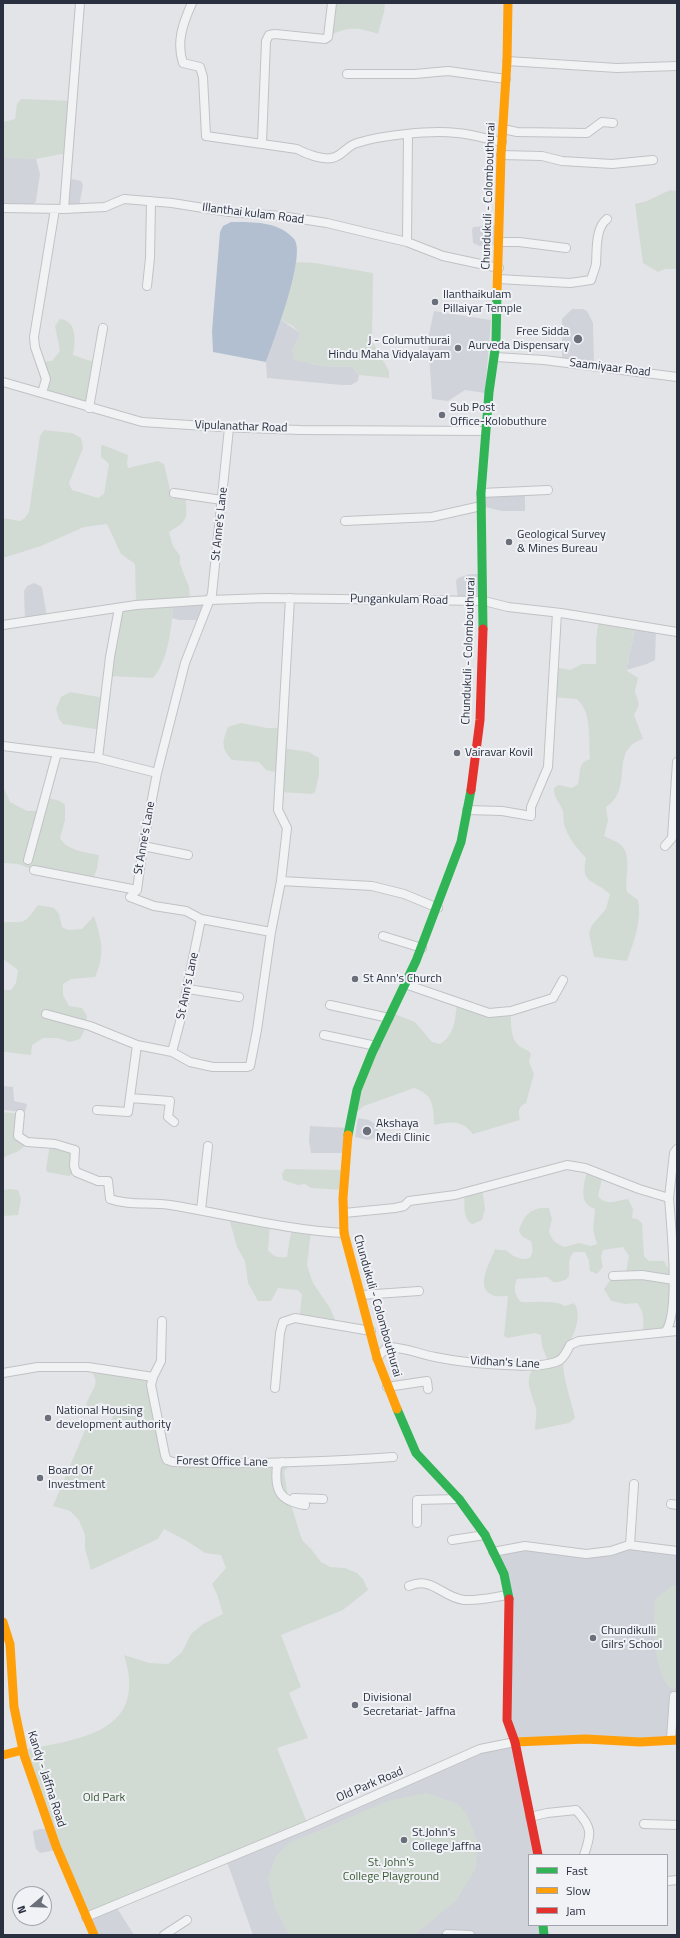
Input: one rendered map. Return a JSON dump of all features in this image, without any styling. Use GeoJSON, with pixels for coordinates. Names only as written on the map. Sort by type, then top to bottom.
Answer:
{"type":"FeatureCollection","features":[{"type":"Feature","properties":{"kind":"main road","name":"Chundukuli - Colombouthurai"},"geometry":{"type":"LineString","coordinates":[[508,3],[508,61],[501,155],[500,242],[495,357],[486,431],[481,493],[484,601],[480,720],[461,842],[438,908],[422,948],[357,1090],[348,1137],[343,1198],[344,1233],[377,1358],[387,1387],[416,1453],[459,1500],[486,1535],[504,1574],[510,1602],[506,1720],[516,1742],[538,1854]]}},
{"type":"Feature","properties":{"kind":"main road","name":"Kandy - Jaffna Road"},"geometry":{"type":"LineString","coordinates":[[3,1622],[8,1637],[12,1659],[15,1717],[23,1750],[56,1850],[94,1935]]}},
{"type":"Feature","properties":{"kind":"main road","name":"Old Park Road"},"geometry":{"type":"LineString","coordinates":[[516,1742],[586,1739],[640,1742],[674,1740]]}},
{"type":"Feature","properties":{"kind":"main road"},"geometry":{"type":"LineString","coordinates":[[3,1755],[23,1750]]}},
{"type":"Feature","properties":{"kind":"street"},"geometry":{"type":"LineString","coordinates":[[64,209],[80,3]]}},
{"type":"Feature","properties":{"kind":"street"},"geometry":{"type":"LineString","coordinates":[[192,3],[181,32],[180,54],[183,63],[200,66],[204,77],[206,136],[297,149],[306,154],[331,158],[341,155],[348,146],[357,142],[408,134],[456,133],[502,142]]}},
{"type":"Feature","properties":{"kind":"street"},"geometry":{"type":"LineString","coordinates":[[262,143],[266,41],[269,35],[275,34],[325,39],[328,37],[332,3]]}},
{"type":"Feature","properties":{"kind":"street"},"geometry":{"type":"LineString","coordinates":[[508,61],[616,68],[677,66]]}},
{"type":"Feature","properties":{"kind":"street"},"geometry":{"type":"LineString","coordinates":[[347,74],[415,74],[448,71],[506,79]]}},
{"type":"Feature","properties":{"kind":"street"},"geometry":{"type":"LineString","coordinates":[[503,129],[517,132],[587,133],[602,122],[613,123]]}},
{"type":"Feature","properties":{"kind":"street"},"geometry":{"type":"LineString","coordinates":[[407,242],[408,134]]}},
{"type":"Feature","properties":{"kind":"street"},"geometry":{"type":"LineString","coordinates":[[501,155],[542,156],[562,161],[612,164],[653,160]]}},
{"type":"Feature","properties":{"kind":"street","name":"Illanthai kulam Road"},"geometry":{"type":"LineString","coordinates":[[3,208],[64,209],[105,207],[124,199],[151,201],[229,212],[281,216],[327,223],[407,242],[443,256],[499,268]]}},
{"type":"Feature","properties":{"kind":"street"},"geometry":{"type":"LineString","coordinates":[[147,286],[150,258],[151,201]]}},
{"type":"Feature","properties":{"kind":"street"},"geometry":{"type":"LineString","coordinates":[[42,394],[46,379],[35,347],[34,337],[55,209]]}},
{"type":"Feature","properties":{"kind":"street"},"geometry":{"type":"LineString","coordinates":[[498,279],[564,283],[591,280],[596,266],[596,249],[602,222],[607,218]]}},
{"type":"Feature","properties":{"kind":"street"},"geometry":{"type":"LineString","coordinates":[[500,242],[519,242],[566,248]]}},
{"type":"Feature","properties":{"kind":"street"},"geometry":{"type":"LineString","coordinates":[[89,408],[102,328]]}},
{"type":"Feature","properties":{"kind":"street","name":"Saamiyaar Road"},"geometry":{"type":"LineString","coordinates":[[495,357],[562,362],[677,377]]}},
{"type":"Feature","properties":{"kind":"street","name":"Vipulanathar Road"},"geometry":{"type":"LineString","coordinates":[[3,382],[89,408],[142,422],[229,428],[426,432],[486,431]]}},
{"type":"Feature","properties":{"kind":"street","name":"St Anne's Lane"},"geometry":{"type":"LineString","coordinates":[[229,428],[210,600],[185,663],[157,773],[142,846],[137,890],[130,897],[154,906],[186,912],[201,919],[271,932]]}},
{"type":"Feature","properties":{"kind":"street"},"geometry":{"type":"LineString","coordinates":[[481,493],[548,490]]}},
{"type":"Feature","properties":{"kind":"street"},"geometry":{"type":"LineString","coordinates":[[174,493],[222,500]]}},
{"type":"Feature","properties":{"kind":"street"},"geometry":{"type":"LineString","coordinates":[[345,521],[432,517],[481,506]]}},
{"type":"Feature","properties":{"kind":"street"},"geometry":{"type":"LineString","coordinates":[[46,1014],[90,1026],[137,1045],[172,1052],[190,1062],[213,1066],[250,1066],[257,1030],[271,932],[281,881],[286,828],[278,810],[290,598]]}},
{"type":"Feature","properties":{"kind":"street","name":"Pungankulam Road"},"geometry":{"type":"LineString","coordinates":[[3,625],[119,608],[210,600],[290,598],[484,601],[508,607],[557,613],[677,632]]}},
{"type":"Feature","properties":{"kind":"street"},"geometry":{"type":"LineString","coordinates":[[98,758],[110,656],[119,608]]}},
{"type":"Feature","properties":{"kind":"street"},"geometry":{"type":"LineString","coordinates":[[467,810],[502,812],[531,816],[531,807],[548,766],[557,613]]}},
{"type":"Feature","properties":{"kind":"street"},"geometry":{"type":"LineString","coordinates":[[3,746],[98,758],[157,773]]}},
{"type":"Feature","properties":{"kind":"street"},"geometry":{"type":"LineString","coordinates":[[28,860],[57,753]]}},
{"type":"Feature","properties":{"kind":"street"},"geometry":{"type":"LineString","coordinates":[[665,846],[672,838],[677,762]]}},
{"type":"Feature","properties":{"kind":"street"},"geometry":{"type":"LineString","coordinates":[[142,846],[188,855]]}},
{"type":"Feature","properties":{"kind":"street"},"geometry":{"type":"LineString","coordinates":[[34,870],[137,890]]}},
{"type":"Feature","properties":{"kind":"street"},"geometry":{"type":"LineString","coordinates":[[281,881],[372,886],[404,894],[438,908]]}},
{"type":"Feature","properties":{"kind":"street","name":"St Ann's Lane"},"geometry":{"type":"LineString","coordinates":[[172,1052],[188,988],[201,919]]}},
{"type":"Feature","properties":{"kind":"street"},"geometry":{"type":"LineString","coordinates":[[383,936],[422,948]]}},
{"type":"Feature","properties":{"kind":"street"},"geometry":{"type":"LineString","coordinates":[[405,984],[489,1013],[511,1011],[554,998],[563,980]]}},
{"type":"Feature","properties":{"kind":"street"},"geometry":{"type":"LineString","coordinates":[[188,988],[239,997]]}},
{"type":"Feature","properties":{"kind":"street"},"geometry":{"type":"LineString","coordinates":[[330,1005],[389,1018]]}},
{"type":"Feature","properties":{"kind":"street"},"geometry":{"type":"LineString","coordinates":[[324,1035],[376,1046]]}},
{"type":"Feature","properties":{"kind":"street"},"geometry":{"type":"LineString","coordinates":[[97,1110],[128,1112],[137,1045]]}},
{"type":"Feature","properties":{"kind":"street"},"geometry":{"type":"LineString","coordinates":[[130,1098],[170,1101],[168,1117],[174,1122]]}},
{"type":"Feature","properties":{"kind":"street"},"geometry":{"type":"LineString","coordinates":[[20,1114],[18,1136],[27,1142],[55,1144],[75,1150],[74,1166],[76,1172],[98,1181],[108,1181],[110,1199],[122,1203],[156,1203],[201,1210],[311,1231],[344,1233]]}},
{"type":"Feature","properties":{"kind":"street"},"geometry":{"type":"LineString","coordinates":[[201,1210],[208,1146]]}},
{"type":"Feature","properties":{"kind":"street"},"geometry":{"type":"LineString","coordinates":[[666,1331],[670,1324],[674,1280],[669,1198],[674,1153],[677,1149]]}},
{"type":"Feature","properties":{"kind":"street"},"geometry":{"type":"LineString","coordinates":[[344,1212],[396,1208],[404,1206],[409,1201],[455,1195],[567,1165],[585,1168],[639,1189],[669,1198]]}},
{"type":"Feature","properties":{"kind":"street"},"geometry":{"type":"LineString","coordinates":[[613,1276],[642,1275],[674,1280]]}},
{"type":"Feature","properties":{"kind":"street"},"geometry":{"type":"LineString","coordinates":[[361,1295],[419,1291]]}},
{"type":"Feature","properties":{"kind":"street"},"geometry":{"type":"LineString","coordinates":[[275,1388],[280,1333],[283,1322],[295,1318],[371,1331]]}},
{"type":"Feature","properties":{"kind":"street"},"geometry":{"type":"LineString","coordinates":[[3,1372],[38,1366],[88,1367],[153,1377],[161,1361],[162,1320]]}},
{"type":"Feature","properties":{"kind":"street","name":"Vidhan's Lane"},"geometry":{"type":"LineString","coordinates":[[377,1358],[387,1347],[397,1347],[435,1357],[489,1364],[546,1365],[558,1361],[564,1356],[570,1345],[579,1341],[677,1331]]}},
{"type":"Feature","properties":{"kind":"street","name":"Forest Office Lane"},"geometry":{"type":"LineString","coordinates":[[153,1377],[151,1385],[152,1394],[167,1460],[173,1462],[216,1464],[393,1457]]}},
{"type":"Feature","properties":{"kind":"street"},"geometry":{"type":"LineString","coordinates":[[387,1387],[427,1381],[428,1389]]}},
{"type":"Feature","properties":{"kind":"street"},"geometry":{"type":"LineString","coordinates":[[282,1462],[277,1466],[276,1475],[278,1488],[286,1500],[305,1505]]}},
{"type":"Feature","properties":{"kind":"street"},"geometry":{"type":"LineString","coordinates":[[630,1545],[634,1484]]}},
{"type":"Feature","properties":{"kind":"street"},"geometry":{"type":"LineString","coordinates":[[286,1500],[293,1498],[323,1499]]}},
{"type":"Feature","properties":{"kind":"street"},"geometry":{"type":"LineString","coordinates":[[417,1523],[417,1500],[459,1500]]}},
{"type":"Feature","properties":{"kind":"street"},"geometry":{"type":"LineString","coordinates":[[452,1540],[486,1535]]}},
{"type":"Feature","properties":{"kind":"street"},"geometry":{"type":"LineString","coordinates":[[493,1552],[525,1546],[586,1554],[611,1551],[630,1545],[677,1551]]}},
{"type":"Feature","properties":{"kind":"street"},"geometry":{"type":"LineString","coordinates":[[409,1586],[417,1583],[429,1584],[448,1596],[464,1600],[478,1600],[508,1594]]}},
{"type":"Feature","properties":{"kind":"street"},"geometry":{"type":"LineString","coordinates":[[674,1696],[674,1740]]}},
{"type":"Feature","properties":{"kind":"street","name":"Old Park Road"},"geometry":{"type":"LineString","coordinates":[[86,1917],[308,1825],[480,1749],[516,1742]]}},
{"type":"Feature","properties":{"kind":"street"},"geometry":{"type":"LineString","coordinates":[[530,1817],[547,1813],[576,1810],[587,1822],[590,1837],[584,1854]]}},
{"type":"Feature","properties":{"kind":"street"},"geometry":{"type":"LineString","coordinates":[[644,1824],[677,1825]]}},
{"type":"Feature","properties":{"kind":"street"},"geometry":{"type":"LineString","coordinates":[[668,1881],[677,1880]]}},
{"type":"Feature","properties":{"kind":"street"},"geometry":{"type":"LineString","coordinates":[[164,1935],[188,1920]]}},
{"type":"Feature","properties":{"kind":"street"},"geometry":{"type":"LineString","coordinates":[[447,1934],[470,1935]]}},
{"type":"Feature","properties":{"kind":"shaded area"},"geometry":{"type":"Polygon","coordinates":[[[4,158],[36,159],[40,174],[36,201],[32,208],[3,208],[4,158]]]}},
{"type":"Feature","properties":{"kind":"shaded area"},"geometry":{"type":"Polygon","coordinates":[[[72,179],[81,181],[83,185],[79,207],[64,209],[69,180],[72,179]]]}},
{"type":"Feature","properties":{"kind":"shaded area"},"geometry":{"type":"Polygon","coordinates":[[[500,225],[499,245],[479,246],[473,243],[473,227],[500,225]]]}},
{"type":"Feature","properties":{"kind":"shaded area","name":"Free Sidda Aurveda Dispensary"},"geometry":{"type":"Polygon","coordinates":[[[572,309],[583,309],[587,311],[593,323],[594,365],[562,362],[562,319],[572,309]]]}},
{"type":"Feature","properties":{"kind":"shaded area","name":"J - Columuthurai Hindu Maha Vidyalayam"},"geometry":{"type":"Polygon","coordinates":[[[434,311],[491,320],[485,393],[465,390],[448,401],[432,399],[428,339],[434,311]]]}},
{"type":"Feature","properties":{"kind":"shaded area","name":"J - Columuthurai Hindu Maha Vidyalayam"},"geometry":{"type":"Polygon","coordinates":[[[281,320],[299,332],[300,336],[292,350],[312,364],[352,367],[359,375],[358,381],[351,385],[342,385],[267,378],[266,362],[281,320]]]}},
{"type":"Feature","properties":{"kind":"shaded area"},"geometry":{"type":"Polygon","coordinates":[[[525,491],[525,511],[502,511],[481,506],[481,493],[525,491]]]}},
{"type":"Feature","properties":{"kind":"shaded area"},"geometry":{"type":"Polygon","coordinates":[[[470,574],[483,574],[484,601],[458,601],[456,581],[458,578],[470,574]]]}},
{"type":"Feature","properties":{"kind":"shaded area"},"geometry":{"type":"Polygon","coordinates":[[[34,583],[42,587],[47,618],[25,622],[24,591],[27,586],[34,583]]]}},
{"type":"Feature","properties":{"kind":"shaded area"},"geometry":{"type":"Polygon","coordinates":[[[210,598],[202,620],[179,620],[172,618],[174,600],[210,598]]]}},
{"type":"Feature","properties":{"kind":"shaded area"},"geometry":{"type":"Polygon","coordinates":[[[636,625],[656,629],[655,660],[626,670],[636,625]]]}},
{"type":"Feature","properties":{"kind":"shaded area"},"geometry":{"type":"Polygon","coordinates":[[[3,1086],[13,1087],[14,1101],[27,1104],[25,1112],[3,1110],[3,1086]]]}},
{"type":"Feature","properties":{"kind":"shaded area","name":"Akshaya Medi Clinic"},"geometry":{"type":"Polygon","coordinates":[[[358,1118],[369,1120],[378,1126],[378,1137],[368,1140],[355,1137],[358,1118]]]}},
{"type":"Feature","properties":{"kind":"shaded area"},"geometry":{"type":"Polygon","coordinates":[[[310,1126],[350,1128],[347,1153],[311,1153],[309,1140],[310,1126]]]}},
{"type":"Feature","properties":{"kind":"shaded area"},"geometry":{"type":"Polygon","coordinates":[[[629,1545],[677,1551],[677,1745],[516,1743],[538,1854],[528,1854],[528,1926],[543,1926],[544,1935],[253,1935],[226,1859],[480,1749],[515,1742],[507,1720],[510,1602],[493,1552],[525,1546],[586,1554],[629,1545]]]}},
{"type":"Feature","properties":{"kind":"shaded area"},"geometry":{"type":"Polygon","coordinates":[[[49,1829],[56,1850],[40,1853],[36,1849],[33,1831],[49,1829]]]}},
{"type":"Feature","properties":{"kind":"shaded area"},"geometry":{"type":"Polygon","coordinates":[[[115,1905],[134,1935],[94,1935],[86,1917],[115,1905]]]}},
{"type":"Feature","properties":{"kind":"green space"},"geometry":{"type":"Polygon","coordinates":[[[332,3],[385,3],[378,34],[358,29],[347,29],[328,37],[332,3]]]}},
{"type":"Feature","properties":{"kind":"green space"},"geometry":{"type":"Polygon","coordinates":[[[21,99],[73,101],[69,156],[61,154],[36,159],[4,158],[3,122],[15,119],[17,104],[21,99]]]}},
{"type":"Feature","properties":{"kind":"green space"},"geometry":{"type":"Polygon","coordinates":[[[670,190],[677,191],[677,269],[665,269],[658,272],[643,263],[635,204],[647,201],[670,190]]]}},
{"type":"Feature","properties":{"kind":"green space"},"geometry":{"type":"Polygon","coordinates":[[[296,262],[315,263],[373,273],[372,341],[389,371],[389,378],[359,375],[352,367],[323,366],[294,360],[292,350],[300,336],[299,332],[293,326],[281,320],[296,262]]]}},
{"type":"Feature","properties":{"kind":"green space"},"geometry":{"type":"Polygon","coordinates":[[[60,319],[66,321],[73,328],[75,338],[73,355],[97,363],[89,408],[42,393],[46,379],[41,362],[52,361],[60,351],[55,326],[60,319]]]}},
{"type":"Feature","properties":{"kind":"green space"},"geometry":{"type":"Polygon","coordinates":[[[44,430],[72,433],[81,438],[83,448],[69,483],[72,490],[98,498],[104,494],[109,464],[101,457],[101,446],[103,445],[128,455],[128,468],[158,461],[164,464],[172,499],[185,494],[186,517],[181,524],[169,532],[173,546],[180,556],[180,564],[189,587],[190,599],[174,600],[169,641],[163,661],[153,678],[108,676],[117,603],[136,602],[135,564],[121,554],[107,524],[84,527],[41,546],[3,558],[3,518],[20,521],[25,518],[29,512],[40,436],[44,430]]]}},
{"type":"Feature","properties":{"kind":"green space"},"geometry":{"type":"Polygon","coordinates":[[[599,619],[636,625],[626,670],[638,678],[635,691],[639,705],[634,715],[643,739],[633,744],[627,752],[619,790],[614,799],[606,807],[608,821],[604,836],[621,845],[625,850],[627,855],[627,892],[638,900],[638,923],[635,938],[627,961],[594,957],[589,933],[592,925],[606,909],[610,894],[586,877],[586,858],[567,833],[564,824],[563,811],[554,791],[554,788],[559,785],[572,788],[578,784],[581,766],[590,759],[589,727],[586,712],[577,699],[552,697],[554,667],[570,670],[582,664],[596,664],[596,639],[599,619]]]}},
{"type":"Feature","properties":{"kind":"green space"},"geometry":{"type":"Polygon","coordinates":[[[70,692],[105,698],[101,730],[63,724],[59,719],[56,709],[61,697],[70,692]]]}},
{"type":"Feature","properties":{"kind":"green space"},"geometry":{"type":"Polygon","coordinates":[[[241,723],[267,728],[283,728],[282,748],[309,752],[319,758],[319,775],[315,792],[312,794],[279,792],[280,773],[266,770],[259,762],[232,760],[224,748],[224,741],[228,727],[241,723]]]}},
{"type":"Feature","properties":{"kind":"green space"},"geometry":{"type":"Polygon","coordinates":[[[3,786],[10,802],[27,811],[38,811],[45,797],[60,801],[65,805],[65,820],[60,838],[67,846],[82,852],[99,855],[97,869],[92,881],[34,870],[18,864],[3,863],[3,786]]]}},
{"type":"Feature","properties":{"kind":"green space"},"geometry":{"type":"Polygon","coordinates":[[[38,905],[54,908],[59,914],[62,927],[68,930],[82,929],[94,916],[99,932],[101,946],[100,961],[95,977],[71,979],[63,984],[63,995],[69,1006],[82,1008],[87,1016],[85,1029],[80,1039],[70,1042],[58,1038],[43,1038],[32,1045],[31,1055],[5,1052],[3,1051],[3,990],[11,990],[16,983],[18,970],[3,959],[3,923],[22,922],[30,916],[38,905]]]}},
{"type":"Feature","properties":{"kind":"green space"},"geometry":{"type":"Polygon","coordinates":[[[457,1003],[489,1013],[511,1011],[512,1029],[515,1042],[531,1054],[529,1062],[534,1074],[526,1103],[521,1106],[519,1110],[520,1120],[473,1134],[465,1126],[456,1123],[451,1122],[434,1125],[434,1112],[429,1098],[414,1088],[364,1106],[352,1116],[392,1013],[415,1022],[432,1042],[440,1044],[449,1036],[455,1021],[457,1003]]]}},
{"type":"Feature","properties":{"kind":"green space"},"geometry":{"type":"Polygon","coordinates":[[[3,1112],[20,1114],[18,1136],[27,1142],[25,1146],[19,1150],[3,1158],[3,1112]]]}},
{"type":"Feature","properties":{"kind":"green space"},"geometry":{"type":"Polygon","coordinates":[[[50,1144],[75,1150],[76,1172],[69,1176],[47,1172],[46,1169],[50,1144]]]}},
{"type":"Feature","properties":{"kind":"green space"},"geometry":{"type":"Polygon","coordinates":[[[285,1169],[345,1170],[343,1190],[311,1188],[305,1184],[298,1185],[283,1180],[282,1174],[285,1169]]]}},
{"type":"Feature","properties":{"kind":"green space"},"geometry":{"type":"Polygon","coordinates":[[[588,1169],[602,1179],[598,1196],[601,1199],[612,1202],[628,1199],[633,1209],[632,1218],[637,1219],[642,1223],[644,1256],[649,1261],[664,1261],[674,1280],[666,1331],[644,1333],[643,1314],[637,1303],[625,1304],[611,1301],[604,1289],[613,1276],[626,1272],[629,1256],[623,1247],[603,1250],[601,1257],[603,1267],[597,1274],[590,1271],[589,1261],[585,1252],[574,1252],[569,1262],[570,1272],[567,1279],[553,1282],[547,1277],[517,1279],[515,1292],[521,1302],[549,1302],[565,1306],[574,1303],[578,1316],[575,1330],[563,1362],[565,1378],[575,1418],[569,1423],[535,1430],[536,1408],[529,1385],[530,1375],[535,1365],[549,1364],[542,1346],[541,1335],[535,1333],[507,1338],[504,1336],[508,1296],[494,1296],[487,1291],[484,1286],[485,1274],[495,1249],[505,1250],[513,1256],[521,1259],[531,1256],[531,1241],[523,1237],[519,1232],[520,1226],[525,1217],[533,1210],[549,1208],[552,1219],[549,1232],[553,1240],[558,1244],[564,1247],[579,1243],[591,1246],[597,1244],[593,1230],[595,1209],[588,1205],[585,1201],[583,1192],[588,1169]]]}},
{"type":"Feature","properties":{"kind":"green space"},"geometry":{"type":"Polygon","coordinates":[[[482,1187],[485,1209],[482,1220],[473,1224],[467,1219],[464,1205],[464,1192],[482,1187]]]}},
{"type":"Feature","properties":{"kind":"green space"},"geometry":{"type":"Polygon","coordinates":[[[3,1190],[18,1190],[21,1199],[18,1215],[3,1216],[3,1190]]]}},
{"type":"Feature","properties":{"kind":"green space"},"geometry":{"type":"Polygon","coordinates":[[[228,1215],[270,1223],[268,1250],[274,1256],[279,1257],[287,1257],[293,1228],[311,1231],[307,1265],[313,1283],[330,1308],[338,1326],[307,1320],[300,1313],[302,1294],[297,1290],[278,1288],[271,1301],[258,1301],[248,1283],[245,1261],[237,1247],[228,1215]]]}},
{"type":"Feature","properties":{"kind":"green space","name":"Old Park"},"geometry":{"type":"Polygon","coordinates":[[[88,1367],[153,1377],[167,1460],[293,1462],[284,1471],[287,1492],[302,1540],[321,1562],[330,1567],[345,1568],[357,1573],[363,1579],[368,1590],[343,1610],[281,1635],[301,1687],[289,1693],[308,1738],[277,1748],[308,1825],[86,1917],[23,1750],[86,1736],[104,1728],[118,1716],[127,1701],[129,1681],[124,1655],[149,1663],[168,1664],[182,1652],[191,1634],[203,1624],[223,1614],[217,1594],[212,1584],[226,1568],[221,1555],[205,1553],[187,1541],[164,1529],[158,1539],[91,1570],[85,1549],[85,1535],[79,1520],[70,1511],[53,1506],[88,1423],[98,1427],[107,1426],[112,1420],[114,1410],[108,1405],[100,1402],[93,1408],[86,1405],[96,1382],[88,1367]]]}},
{"type":"Feature","properties":{"kind":"green space"},"geometry":{"type":"Polygon","coordinates":[[[677,1585],[677,1689],[670,1688],[664,1680],[660,1670],[655,1646],[654,1620],[655,1599],[672,1586],[677,1585]]]}},
{"type":"Feature","properties":{"kind":"green space","name":"St. John's College Playground"},"geometry":{"type":"Polygon","coordinates":[[[426,1793],[458,1804],[466,1813],[477,1840],[476,1868],[456,1901],[414,1935],[289,1935],[275,1908],[268,1878],[276,1856],[289,1843],[388,1801],[426,1793]]]}},
{"type":"Feature","properties":{"kind":"water"},"geometry":{"type":"Polygon","coordinates":[[[231,222],[265,224],[281,229],[294,239],[297,248],[293,280],[288,299],[266,362],[213,352],[212,331],[220,232],[223,226],[231,222]]]}},
{"type":"Feature","properties":{"kind":"traffic: fast"},"geometry":{"type":"LineString","coordinates":[[483,629],[481,493],[489,392],[496,343],[497,293]]}},
{"type":"Feature","properties":{"kind":"traffic: fast"},"geometry":{"type":"LineString","coordinates":[[348,1135],[357,1090],[372,1053],[416,961],[461,842],[471,790]]}},
{"type":"Feature","properties":{"kind":"traffic: fast"},"geometry":{"type":"LineString","coordinates":[[397,1409],[416,1453],[459,1499],[485,1535],[504,1574],[509,1599]]}},
{"type":"Feature","properties":{"kind":"traffic: fast"},"geometry":{"type":"LineString","coordinates":[[543,1926],[544,1935]]}},
{"type":"Feature","properties":{"kind":"traffic: slow"},"geometry":{"type":"LineString","coordinates":[[497,293],[501,155],[507,61],[508,3]]}},
{"type":"Feature","properties":{"kind":"traffic: slow"},"geometry":{"type":"LineString","coordinates":[[348,1135],[343,1198],[344,1233],[377,1358],[397,1409]]}},
{"type":"Feature","properties":{"kind":"traffic: slow"},"geometry":{"type":"LineString","coordinates":[[3,1622],[10,1644],[14,1707],[24,1755],[56,1846],[94,1935]]}},
{"type":"Feature","properties":{"kind":"traffic: slow"},"geometry":{"type":"LineString","coordinates":[[515,1742],[586,1739],[640,1742],[677,1740]]}},
{"type":"Feature","properties":{"kind":"traffic: slow"},"geometry":{"type":"LineString","coordinates":[[3,1755],[23,1750]]}},
{"type":"Feature","properties":{"kind":"traffic: jam"},"geometry":{"type":"LineString","coordinates":[[471,790],[480,720],[483,629]]}},
{"type":"Feature","properties":{"kind":"traffic: jam"},"geometry":{"type":"LineString","coordinates":[[509,1599],[507,1720],[515,1742],[538,1854]]}},
{"type":"Feature","properties":{"kind":"place","name":"Ilanthaikulam Pillaiyar Temple"},"geometry":{"type":"Point","coordinates":[435,302]}},
{"type":"Feature","properties":{"kind":"place","name":"Free Sidda Aurveda Dispensary"},"geometry":{"type":"Point","coordinates":[578,339]}},
{"type":"Feature","properties":{"kind":"place","name":"J - Columuthurai Hindu Maha Vidyalayam"},"geometry":{"type":"Point","coordinates":[458,348]}},
{"type":"Feature","properties":{"kind":"place","name":"Sub Post Office-Kolobuthure"},"geometry":{"type":"Point","coordinates":[442,415]}},
{"type":"Feature","properties":{"kind":"place","name":"Geological Survey & Mines Bureau"},"geometry":{"type":"Point","coordinates":[509,542]}},
{"type":"Feature","properties":{"kind":"place","name":"Vairavar Kovil"},"geometry":{"type":"Point","coordinates":[457,753]}},
{"type":"Feature","properties":{"kind":"place","name":"St Ann's Church"},"geometry":{"type":"Point","coordinates":[355,979]}},
{"type":"Feature","properties":{"kind":"place","name":"Akshaya Medi Clinic"},"geometry":{"type":"Point","coordinates":[367,1131]}},
{"type":"Feature","properties":{"kind":"place","name":"National Housing development authority"},"geometry":{"type":"Point","coordinates":[48,1418]}},
{"type":"Feature","properties":{"kind":"place","name":"Board Of Investment"},"geometry":{"type":"Point","coordinates":[40,1478]}},
{"type":"Feature","properties":{"kind":"place","name":"Chundikulli Gilrs' School"},"geometry":{"type":"Point","coordinates":[593,1638]}},
{"type":"Feature","properties":{"kind":"place","name":"Divisional Secretariat- Jaffna"},"geometry":{"type":"Point","coordinates":[355,1705]}},
{"type":"Feature","properties":{"kind":"place","name":"St.John's College Jaffna"},"geometry":{"type":"Point","coordinates":[404,1840]}}]}
